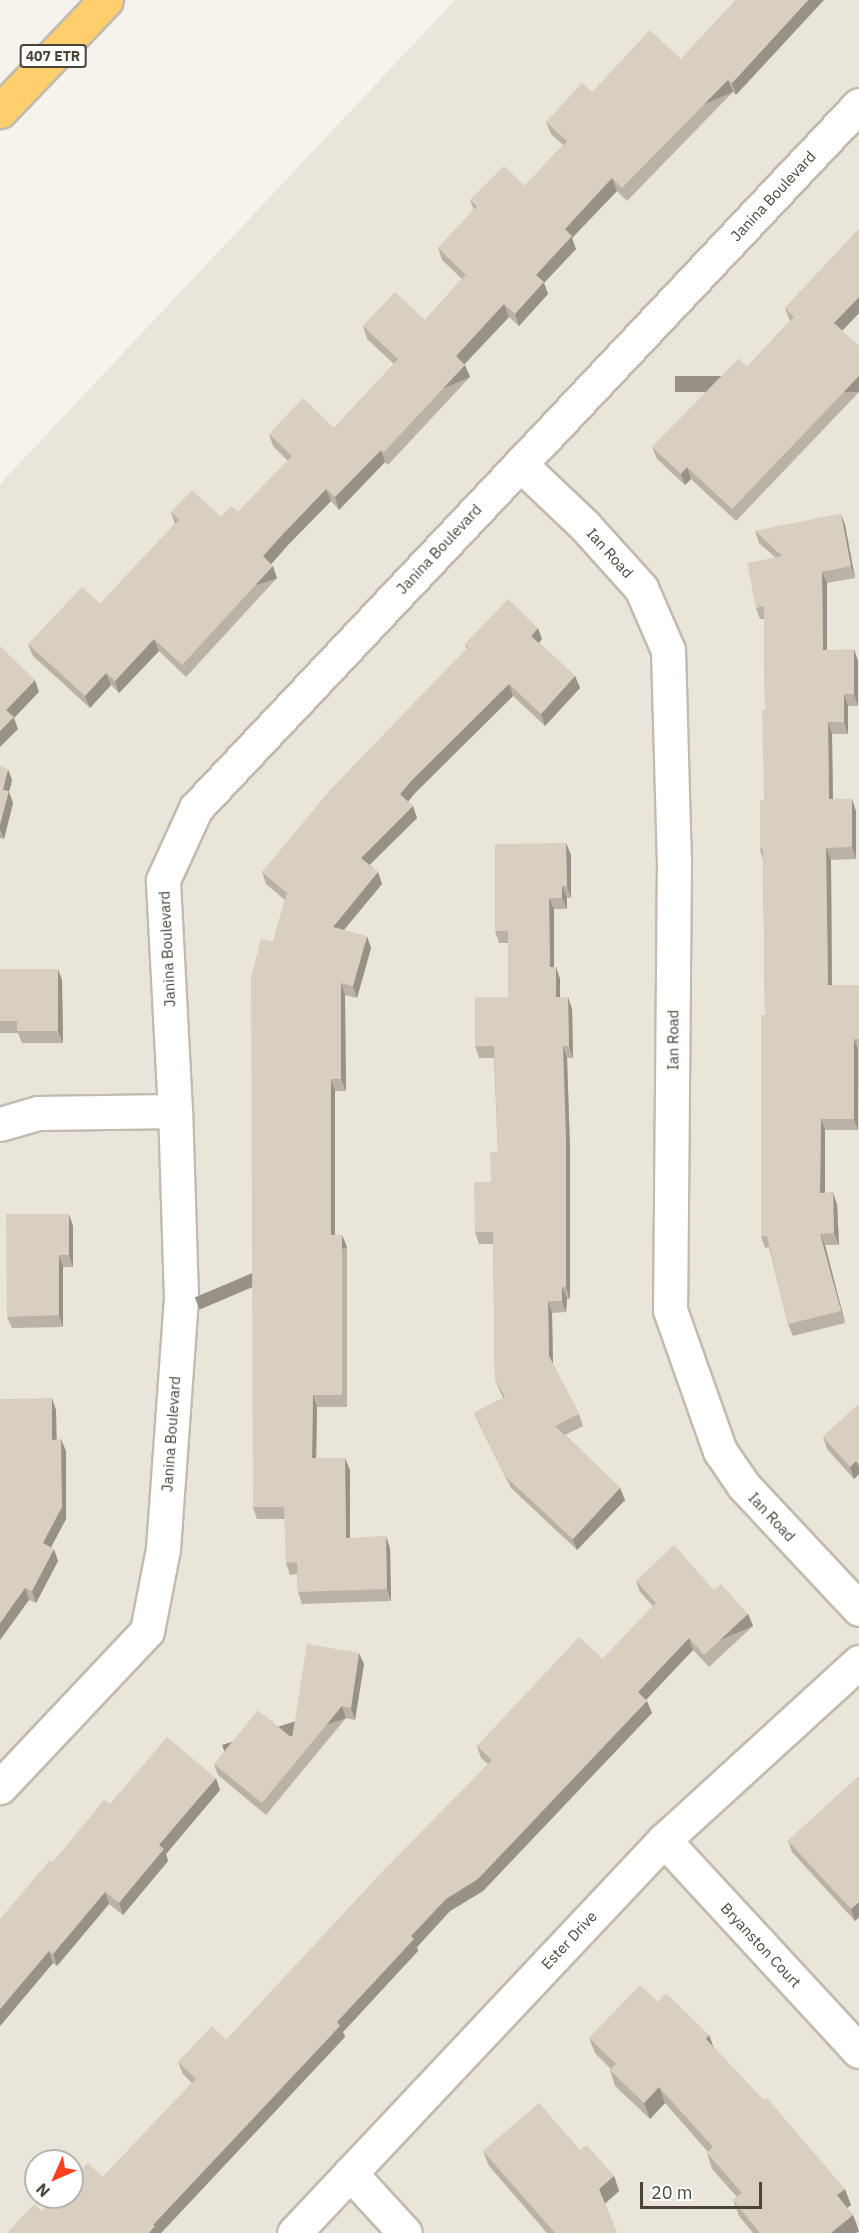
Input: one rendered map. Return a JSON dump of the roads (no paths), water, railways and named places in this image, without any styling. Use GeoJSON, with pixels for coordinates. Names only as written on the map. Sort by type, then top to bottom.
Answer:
{"type":"FeatureCollection","features":[{"type":"Feature","properties":{"kind":"highway","name":"407 ETR"},"geometry":{"type":"LineString","coordinates":[[0,111],[106,0]]}},
{"type":"Feature","properties":{"kind":"street","name":"Janina Boulevard"},"geometry":{"type":"LineString","coordinates":[[0,1787],[147,1631],[163,1549],[181,1298],[175,1111],[163,880],[196,807],[859,105]]}},
{"type":"Feature","properties":{"kind":"street","name":"Ian Road"},"geometry":{"type":"LineString","coordinates":[[520,464],[585,526],[641,588],[668,650],[674,859],[670,1310],[720,1451],[744,1486],[859,1609]]}},
{"type":"Feature","properties":{"kind":"street"},"geometry":{"type":"LineString","coordinates":[[0,1124],[38,1113],[175,1111]]}},
{"type":"Feature","properties":{"kind":"street","name":"Ester Drive"},"geometry":{"type":"LineString","coordinates":[[294,2233],[664,1840],[859,1662]]}},
{"type":"Feature","properties":{"kind":"street","name":"Bryanston Court"},"geometry":{"type":"LineString","coordinates":[[664,1840],[859,2050]]}},
{"type":"Feature","properties":{"kind":"street"},"geometry":{"type":"LineString","coordinates":[[350,2173],[405,2233]]}}]}
